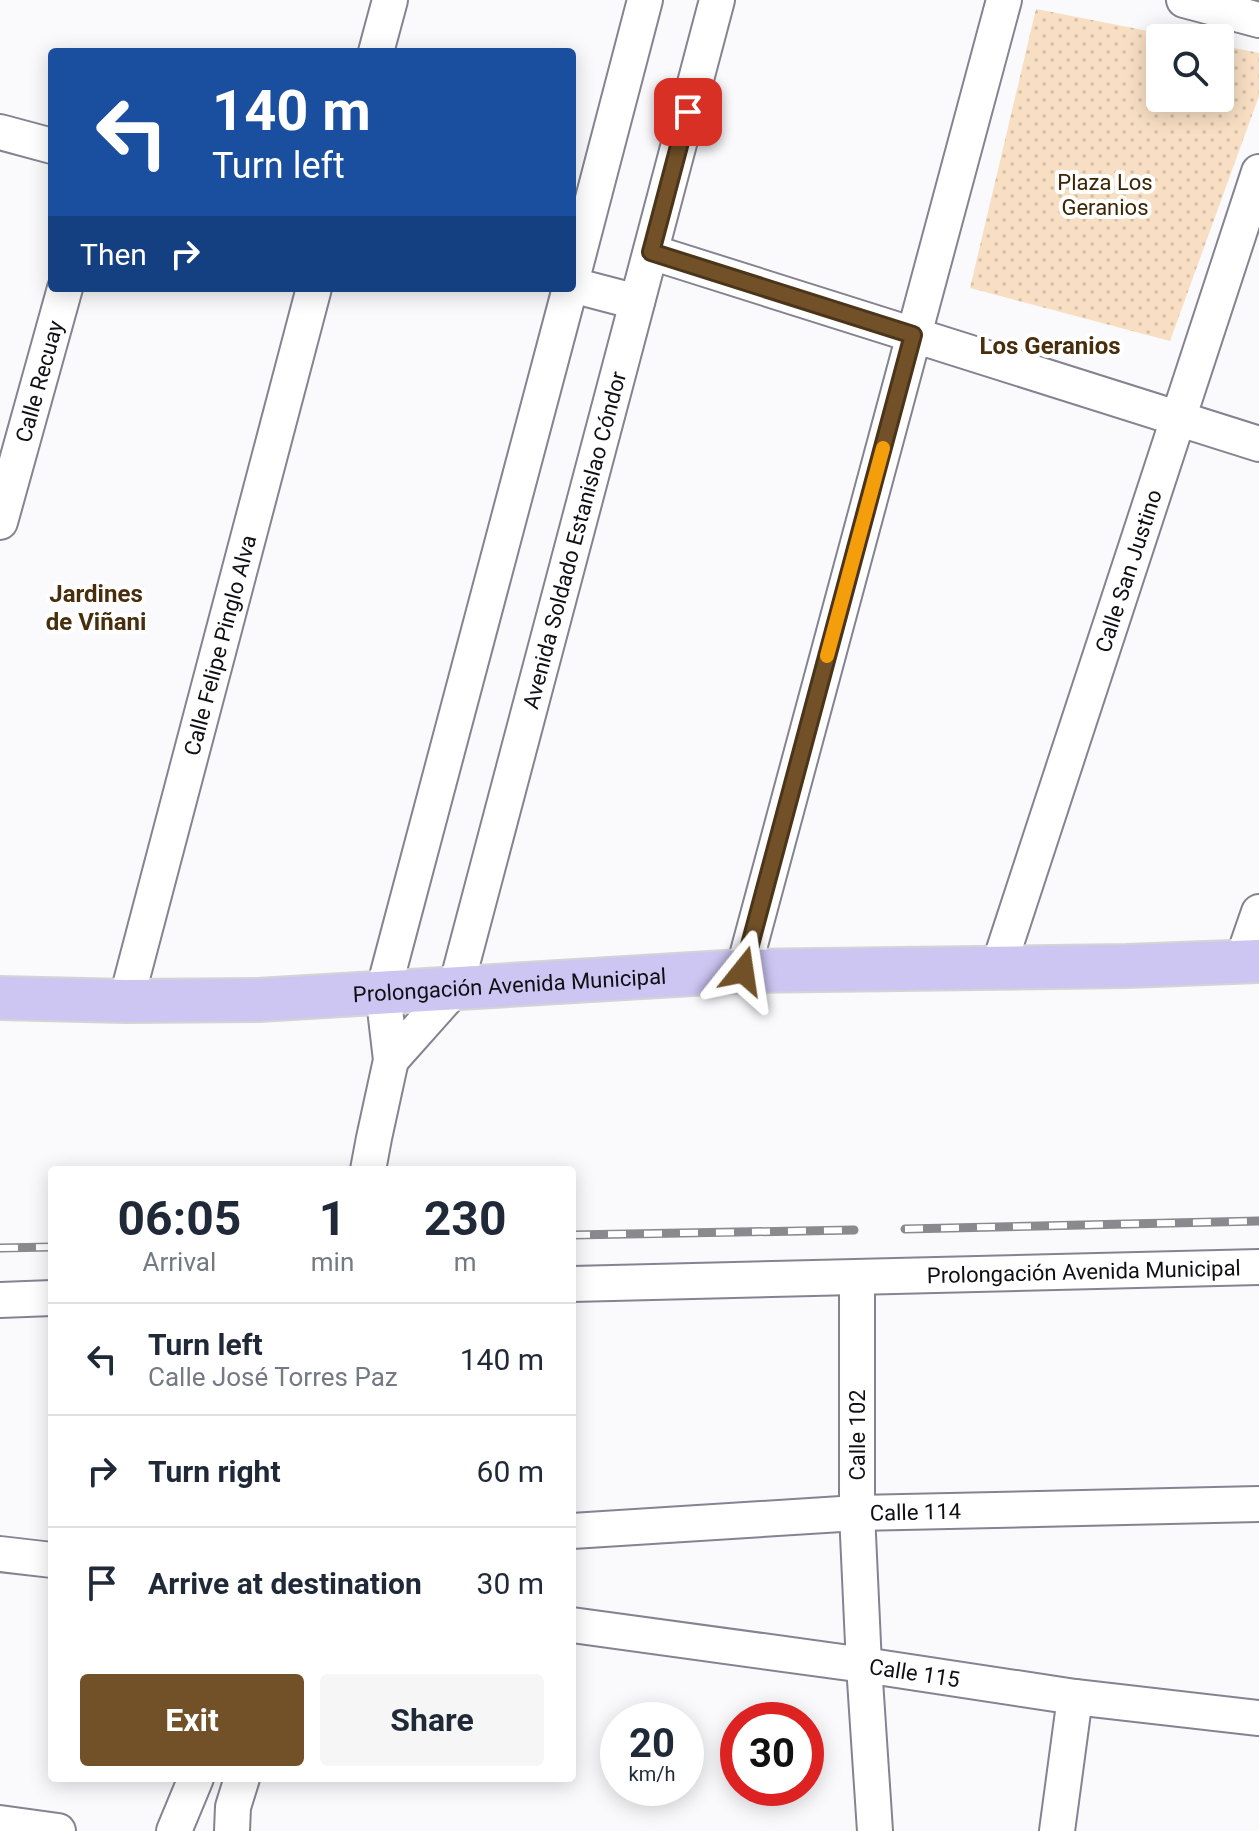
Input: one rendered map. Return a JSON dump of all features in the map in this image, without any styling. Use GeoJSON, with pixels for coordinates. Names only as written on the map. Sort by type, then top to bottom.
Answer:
{"type":"FeatureCollection","features":[{"type":"Feature","properties":{"kind":"main road","name":"Prolongación Avenida Municipal"},"geometry":{"type":"LineString","coordinates":[[0,998],[258,1000],[743,971],[1127,966],[1251,961]]}},
{"type":"Feature","properties":{"kind":"street"},"geometry":{"type":"LineString","coordinates":[[377,48],[390,0]]}},
{"type":"Feature","properties":{"kind":"street"},"geometry":{"type":"LineString","coordinates":[[576,264],[645,0]]}},
{"type":"Feature","properties":{"kind":"street","name":"Avenida Soldado Estanislao Cóndor"},"geometry":{"type":"LineString","coordinates":[[391,1060],[456,987],[717,0]]}},
{"type":"Feature","properties":{"kind":"street"},"geometry":{"type":"LineString","coordinates":[[743,971],[1004,0]]}},
{"type":"Feature","properties":{"kind":"street"},"geometry":{"type":"LineString","coordinates":[[1184,0],[1259,20]]}},
{"type":"Feature","properties":{"kind":"street"},"geometry":{"type":"LineString","coordinates":[[0,132],[48,145]]}},
{"type":"Feature","properties":{"kind":"street","name":"Calle San Justino"},"geometry":{"type":"LineString","coordinates":[[998,968],[1259,172]]}},
{"type":"Feature","properties":{"kind":"street"},"geometry":{"type":"LineString","coordinates":[[651,252],[1259,444]]}},
{"type":"Feature","properties":{"kind":"street"},"geometry":{"type":"LineString","coordinates":[[576,287],[637,302]]}},
{"type":"Feature","properties":{"kind":"street","name":"Calle Recuay"},"geometry":{"type":"LineString","coordinates":[[0,522],[64,292]]}},
{"type":"Feature","properties":{"kind":"street","name":"Calle Felipe Pinglo Alva"},"geometry":{"type":"LineString","coordinates":[[126,1001],[313,292]]}},
{"type":"Feature","properties":{"kind":"street","name":"Avenida Soldado Estanislao Cóndor"},"geometry":{"type":"LineString","coordinates":[[369,1166],[391,1060],[383,992],[569,292]]}},
{"type":"Feature","properties":{"kind":"street"},"geometry":{"type":"LineString","coordinates":[[1251,961],[1259,912]]}},
{"type":"Feature","properties":{"kind":"street","name":"Prolongación Avenida Municipal"},"geometry":{"type":"LineString","coordinates":[[576,1284],[1259,1267]]}},
{"type":"Feature","properties":{"kind":"street","name":"Calle 102"},"geometry":{"type":"LineString","coordinates":[[857,1278],[857,1513],[875,1831]]}},
{"type":"Feature","properties":{"kind":"street"},"geometry":{"type":"LineString","coordinates":[[0,1300],[48,1298]]}},
{"type":"Feature","properties":{"kind":"street","name":"Calle 114"},"geometry":{"type":"LineString","coordinates":[[576,1531],[857,1513],[1259,1504]]}},
{"type":"Feature","properties":{"kind":"street"},"geometry":{"type":"LineString","coordinates":[[0,1554],[48,1560]]}},
{"type":"Feature","properties":{"kind":"street","name":"Calle 115"},"geometry":{"type":"LineString","coordinates":[[576,1626],[1075,1697],[1259,1718]]}},
{"type":"Feature","properties":{"kind":"street"},"geometry":{"type":"LineString","coordinates":[[1057,1831],[1075,1697]]}},
{"type":"Feature","properties":{"kind":"street"},"geometry":{"type":"LineString","coordinates":[[174,1831],[194,1782]]}},
{"type":"Feature","properties":{"kind":"street"},"geometry":{"type":"LineString","coordinates":[[232,1831],[233,1807],[241,1782]]}},
{"type":"Feature","properties":{"kind":"street"},"geometry":{"type":"LineString","coordinates":[[0,1823],[58,1831]]}},
{"type":"Feature","properties":{"kind":"green space","name":"Plaza Los Geranios"},"geometry":{"type":"Polygon","coordinates":[[[1036,9],[1146,31],[1146,112],[1234,112],[1234,48],[1259,53],[1259,96],[1170,341],[970,288],[1036,9]]]}},
{"type":"Feature","properties":{"kind":"railway"},"geometry":{"type":"LineString","coordinates":[[905,1229],[1259,1221]]}},
{"type":"Feature","properties":{"kind":"railway"},"geometry":{"type":"LineString","coordinates":[[576,1235],[854,1230]]}},
{"type":"Feature","properties":{"kind":"railway"},"geometry":{"type":"LineString","coordinates":[[0,1248],[48,1247]]}},
{"type":"Feature","properties":{"kind":"slow traffic"},"geometry":{"type":"LineString","coordinates":[[827,656],[883,448]]}},
{"type":"Feature","properties":{"kind":"district","name":"Los Geranios"},"geometry":{"type":"Point","coordinates":[1050,346]}},
{"type":"Feature","properties":{"kind":"district","name":"Jardines de Viñani"},"geometry":{"type":"Point","coordinates":[96,608]}},
{"type":"Feature","properties":{"kind":"route"},"geometry":{"type":"LineString","coordinates":[[688,112],[651,252],[913,335],[743,971]]}}]}
